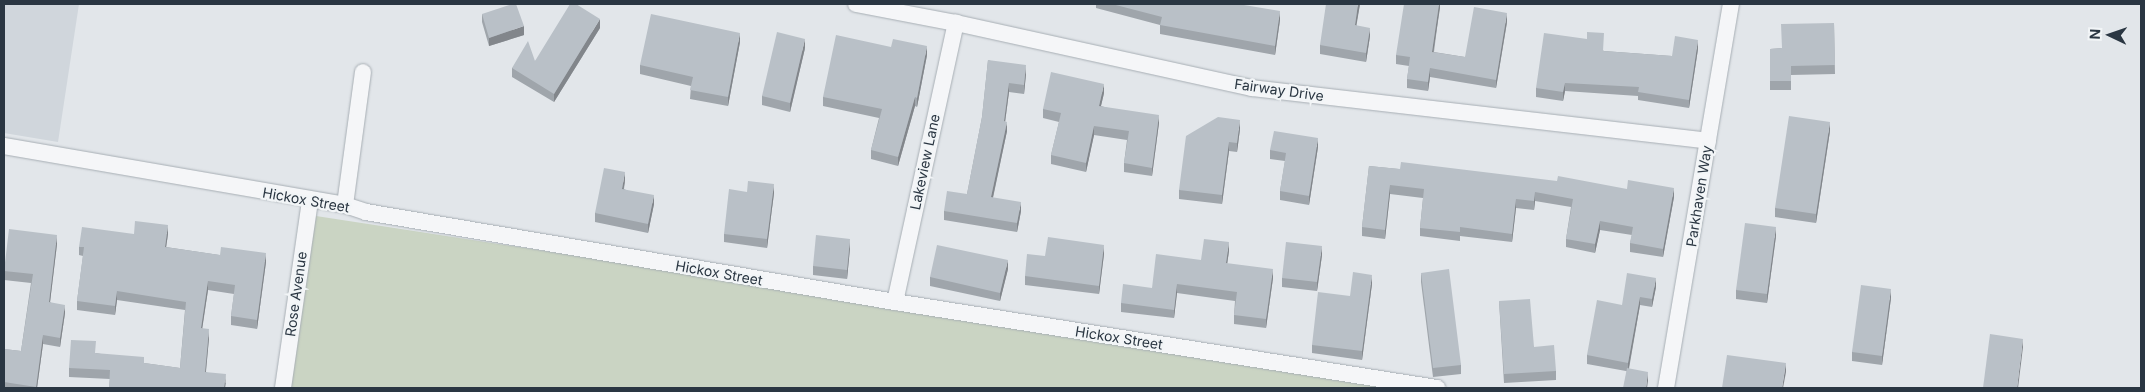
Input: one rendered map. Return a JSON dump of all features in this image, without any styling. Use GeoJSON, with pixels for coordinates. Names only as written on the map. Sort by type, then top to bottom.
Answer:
{"type":"FeatureCollection","features":[{"type":"Feature","properties":{"kind":"street","name":"Fairway Drive"},"geometry":{"type":"LineString","coordinates":[[856,4],[956,23],[1252,88],[1708,141]]}},
{"type":"Feature","properties":{"kind":"street","name":"Parkhaven Way"},"geometry":{"type":"LineString","coordinates":[[1666,388],[1731,4]]}},
{"type":"Feature","properties":{"kind":"street","name":"Lakeview Lane"},"geometry":{"type":"LineString","coordinates":[[894,302],[956,23]]}},
{"type":"Feature","properties":{"kind":"street"},"geometry":{"type":"LineString","coordinates":[[345,205],[363,72]]}},
{"type":"Feature","properties":{"kind":"street","name":"Hickox Street"},"geometry":{"type":"LineString","coordinates":[[4,146],[345,205],[366,212],[894,302],[1437,388]]}},
{"type":"Feature","properties":{"kind":"street","name":"Rose Avenue"},"geometry":{"type":"LineString","coordinates":[[282,388],[310,200]]}},
{"type":"Feature","properties":{"kind":"shaded area"},"geometry":{"type":"Polygon","coordinates":[[[4,4],[79,4],[58,142],[4,133],[4,4]]]}},
{"type":"Feature","properties":{"kind":"green space"},"geometry":{"type":"Polygon","coordinates":[[[316,216],[1362,376],[1437,388],[289,388],[316,216]]]}},
{"type":"Feature","properties":{"kind":"building"},"geometry":{"type":"Polygon","coordinates":[[[516,4],[524,26],[489,38],[482,14],[516,4]]]}},
{"type":"Feature","properties":{"kind":"building"},"geometry":{"type":"Polygon","coordinates":[[[570,4],[576,4],[600,19],[554,94],[512,68],[528,41],[535,61],[570,4]]]}},
{"type":"Feature","properties":{"kind":"building"},"geometry":{"type":"Polygon","coordinates":[[[1112,4],[1238,4],[1280,11],[1275,46],[1160,25],[1162,17],[1112,4]]]}},
{"type":"Feature","properties":{"kind":"building"},"geometry":{"type":"Polygon","coordinates":[[[1326,4],[1358,4],[1355,25],[1370,28],[1366,53],[1320,45],[1326,4]]]}},
{"type":"Feature","properties":{"kind":"building"},"geometry":{"type":"Polygon","coordinates":[[[1404,4],[1439,4],[1432,52],[1465,57],[1474,7],[1507,13],[1496,80],[1430,68],[1428,82],[1407,79],[1410,57],[1396,55],[1404,4]]]}},
{"type":"Feature","properties":{"kind":"building"},"geometry":{"type":"Polygon","coordinates":[[[651,14],[740,33],[728,97],[690,90],[693,77],[640,65],[651,14]]]}},
{"type":"Feature","properties":{"kind":"building"},"geometry":{"type":"Polygon","coordinates":[[[1834,23],[1835,65],[1791,66],[1791,81],[1770,81],[1770,49],[1782,48],[1781,24],[1834,23]]]}},
{"type":"Feature","properties":{"kind":"building"},"geometry":{"type":"Polygon","coordinates":[[[777,32],[805,39],[790,103],[762,96],[777,32]]]}},
{"type":"Feature","properties":{"kind":"building"},"geometry":{"type":"Polygon","coordinates":[[[1587,32],[1604,33],[1603,51],[1672,56],[1675,36],[1698,40],[1689,100],[1638,92],[1639,87],[1565,83],[1563,92],[1536,88],[1544,33],[1587,39],[1587,32]]]}},
{"type":"Feature","properties":{"kind":"building"},"geometry":{"type":"Polygon","coordinates":[[[836,35],[891,47],[893,39],[927,46],[917,98],[915,97],[898,157],[871,150],[882,109],[823,97],[836,35]]]}},
{"type":"Feature","properties":{"kind":"building"},"geometry":{"type":"Polygon","coordinates":[[[988,60],[1026,65],[1024,85],[1009,83],[1004,121],[1007,122],[991,197],[1021,202],[1017,223],[944,211],[947,191],[967,194],[982,117],[988,60]]]}},
{"type":"Feature","properties":{"kind":"building"},"geometry":{"type":"Polygon","coordinates":[[[1051,72],[1104,84],[1099,106],[1159,115],[1152,168],[1124,163],[1129,131],[1094,126],[1086,163],[1051,155],[1061,113],[1043,109],[1051,72]]]}},
{"type":"Feature","properties":{"kind":"building"},"geometry":{"type":"Polygon","coordinates":[[[1789,116],[1830,122],[1816,214],[1775,208],[1789,116]]]}},
{"type":"Feature","properties":{"kind":"building"},"geometry":{"type":"Polygon","coordinates":[[[1218,117],[1240,120],[1237,143],[1229,142],[1222,195],[1179,190],[1186,136],[1218,117]]]}},
{"type":"Feature","properties":{"kind":"building"},"geometry":{"type":"Polygon","coordinates":[[[1274,131],[1318,138],[1309,196],[1280,191],[1286,153],[1270,150],[1274,131]]]}},
{"type":"Feature","properties":{"kind":"building"},"geometry":{"type":"Polygon","coordinates":[[[1401,162],[1557,181],[1558,176],[1627,189],[1628,180],[1674,188],[1663,249],[1630,243],[1633,227],[1600,221],[1595,244],[1566,239],[1573,199],[1535,192],[1534,201],[1516,199],[1512,234],[1460,227],[1460,232],[1420,228],[1424,189],[1390,185],[1385,230],[1362,227],[1369,166],[1400,169],[1401,162]]]}},
{"type":"Feature","properties":{"kind":"building"},"geometry":{"type":"Polygon","coordinates":[[[604,168],[625,172],[622,189],[654,195],[648,224],[595,213],[604,168]]]}},
{"type":"Feature","properties":{"kind":"building"},"geometry":{"type":"Polygon","coordinates":[[[748,181],[774,184],[767,239],[724,234],[729,189],[747,192],[748,181]]]}},
{"type":"Feature","properties":{"kind":"building"},"geometry":{"type":"Polygon","coordinates":[[[135,221],[168,225],[165,247],[220,255],[221,247],[266,253],[257,320],[231,316],[235,285],[208,281],[201,328],[209,329],[205,372],[226,374],[224,388],[109,388],[110,370],[69,368],[71,340],[96,341],[95,353],[144,357],[144,363],[180,368],[186,302],[117,291],[115,306],[77,301],[84,247],[79,247],[82,227],[134,234],[135,221]]]}},
{"type":"Feature","properties":{"kind":"building"},"geometry":{"type":"Polygon","coordinates":[[[1745,223],[1776,227],[1767,294],[1736,290],[1745,223]]]}},
{"type":"Feature","properties":{"kind":"building"},"geometry":{"type":"Polygon","coordinates":[[[9,229],[57,235],[49,302],[65,305],[60,338],[43,335],[36,387],[4,382],[4,349],[21,351],[33,274],[4,271],[9,229]]]}},
{"type":"Feature","properties":{"kind":"building"},"geometry":{"type":"Polygon","coordinates":[[[816,235],[850,239],[847,270],[813,266],[816,235]]]}},
{"type":"Feature","properties":{"kind":"building"},"geometry":{"type":"Polygon","coordinates":[[[1048,237],[1104,245],[1099,286],[1025,276],[1027,254],[1045,256],[1048,237]]]}},
{"type":"Feature","properties":{"kind":"building"},"geometry":{"type":"Polygon","coordinates":[[[1204,239],[1229,242],[1226,263],[1273,269],[1266,319],[1234,315],[1237,292],[1177,284],[1174,310],[1121,303],[1123,284],[1152,288],[1156,254],[1201,260],[1204,239]]]}},
{"type":"Feature","properties":{"kind":"building"},"geometry":{"type":"Polygon","coordinates":[[[1286,242],[1322,246],[1317,282],[1282,278],[1286,242]]]}},
{"type":"Feature","properties":{"kind":"building"},"geometry":{"type":"Polygon","coordinates":[[[937,245],[1008,260],[1000,293],[930,277],[937,245]]]}},
{"type":"Feature","properties":{"kind":"building"},"geometry":{"type":"Polygon","coordinates":[[[1449,269],[1461,365],[1433,368],[1421,273],[1449,269]]]}},
{"type":"Feature","properties":{"kind":"building"},"geometry":{"type":"Polygon","coordinates":[[[1353,272],[1372,275],[1362,351],[1312,345],[1318,292],[1350,296],[1353,272]]]}},
{"type":"Feature","properties":{"kind":"building"},"geometry":{"type":"Polygon","coordinates":[[[1627,273],[1656,278],[1652,299],[1640,297],[1628,363],[1587,355],[1597,300],[1622,305],[1627,273]]]}},
{"type":"Feature","properties":{"kind":"building"},"geometry":{"type":"Polygon","coordinates":[[[1861,285],[1891,289],[1882,356],[1852,352],[1861,285]]]}},
{"type":"Feature","properties":{"kind":"building"},"geometry":{"type":"Polygon","coordinates":[[[1530,299],[1534,347],[1554,345],[1556,371],[1504,374],[1499,301],[1530,299]]]}},
{"type":"Feature","properties":{"kind":"building"},"geometry":{"type":"Polygon","coordinates":[[[1990,334],[2023,339],[2017,388],[1983,388],[1990,334]]]}},
{"type":"Feature","properties":{"kind":"building"},"geometry":{"type":"Polygon","coordinates":[[[1727,355],[1786,363],[1782,388],[1722,388],[1727,355]]]}},
{"type":"Feature","properties":{"kind":"building"},"geometry":{"type":"Polygon","coordinates":[[[1627,368],[1648,372],[1646,388],[1623,388],[1627,368]]]}}]}
